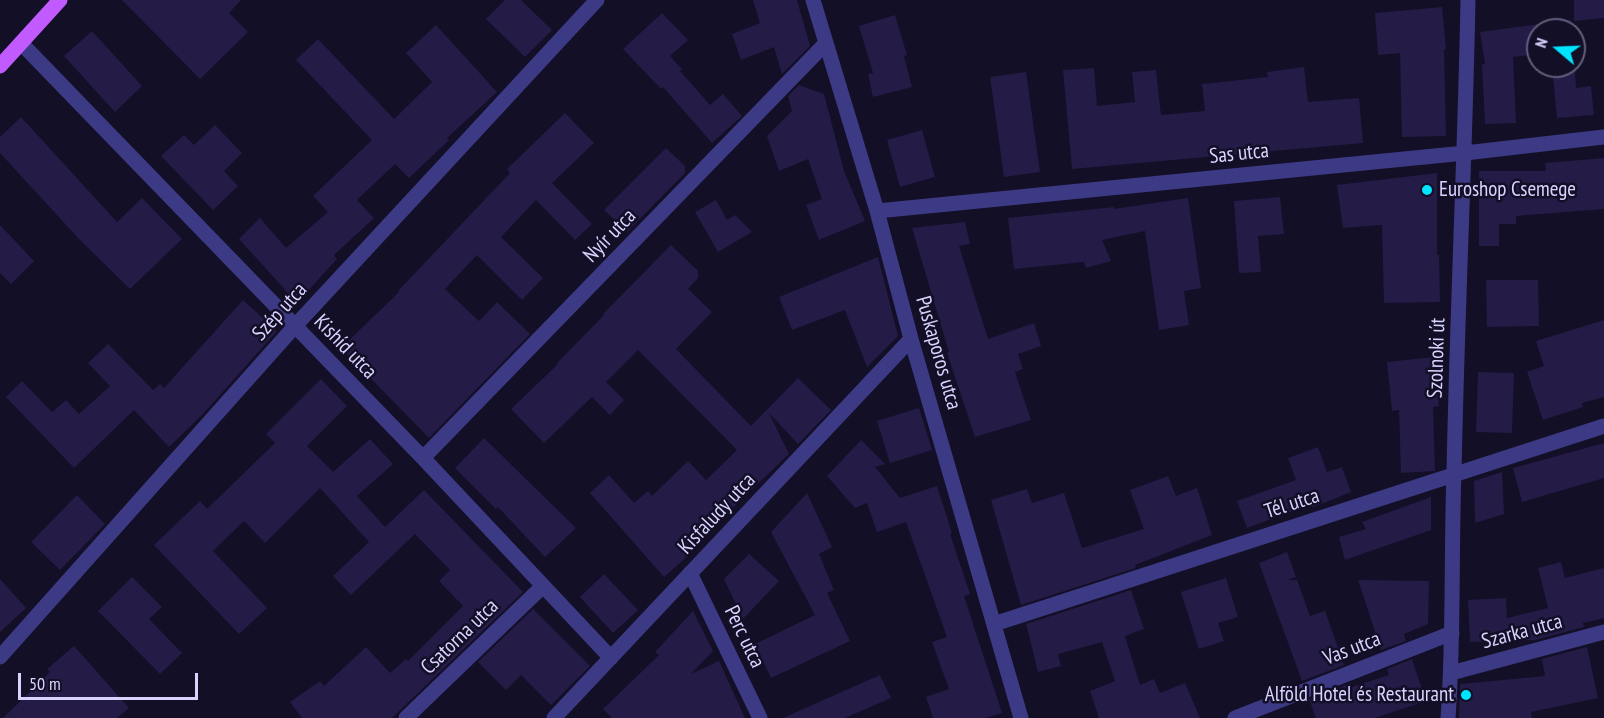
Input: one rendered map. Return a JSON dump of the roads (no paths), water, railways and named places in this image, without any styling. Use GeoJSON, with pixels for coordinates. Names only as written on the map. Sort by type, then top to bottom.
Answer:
{"type":"FeatureCollection","features":[{"type":"Feature","properties":{"kind":"main road"},"geometry":{"type":"LineString","coordinates":[[0,66],[60,0]]}},
{"type":"Feature","properties":{"kind":"street","name":"Szép utca"},"geometry":{"type":"LineString","coordinates":[[0,657],[295,326],[597,0]]}},
{"type":"Feature","properties":{"kind":"street","name":"Puskaporos utca"},"geometry":{"type":"LineString","coordinates":[[813,0],[877,211],[911,339],[1021,718]]}},
{"type":"Feature","properties":{"kind":"street","name":"Szolnoki út"},"geometry":{"type":"LineString","coordinates":[[1448,718],[1468,0]]}},
{"type":"Feature","properties":{"kind":"street","name":"Kishíd utca"},"geometry":{"type":"LineString","coordinates":[[21,43],[423,458],[611,658]]}},
{"type":"Feature","properties":{"kind":"street","name":"Nyír utca"},"geometry":{"type":"LineString","coordinates":[[423,458],[826,43]]}},
{"type":"Feature","properties":{"kind":"street","name":"Sas utca"},"geometry":{"type":"LineString","coordinates":[[877,211],[1465,153],[1604,137]]}},
{"type":"Feature","properties":{"kind":"street","name":"Kisfaludy utca"},"geometry":{"type":"LineString","coordinates":[[554,718],[911,339]]}},
{"type":"Feature","properties":{"kind":"street","name":"Tél utca"},"geometry":{"type":"LineString","coordinates":[[994,624],[1604,426]]}},
{"type":"Feature","properties":{"kind":"street","name":"Perc utca"},"geometry":{"type":"LineString","coordinates":[[690,573],[760,718]]}},
{"type":"Feature","properties":{"kind":"street","name":"Csatorna utca"},"geometry":{"type":"LineString","coordinates":[[406,718],[543,586]]}},
{"type":"Feature","properties":{"kind":"street","name":"Szarka utca"},"geometry":{"type":"LineString","coordinates":[[1451,673],[1604,632]]}},
{"type":"Feature","properties":{"kind":"street","name":"Vas utca"},"geometry":{"type":"LineString","coordinates":[[1234,718],[1452,633]]}},
{"type":"Feature","properties":{"kind":"place","name":"Euroshop Csemege"},"geometry":{"type":"Point","coordinates":[1427,190]}},
{"type":"Feature","properties":{"kind":"place","name":"Alföld Hotel és Restaurant"},"geometry":{"type":"Point","coordinates":[1466,695]}}]}
